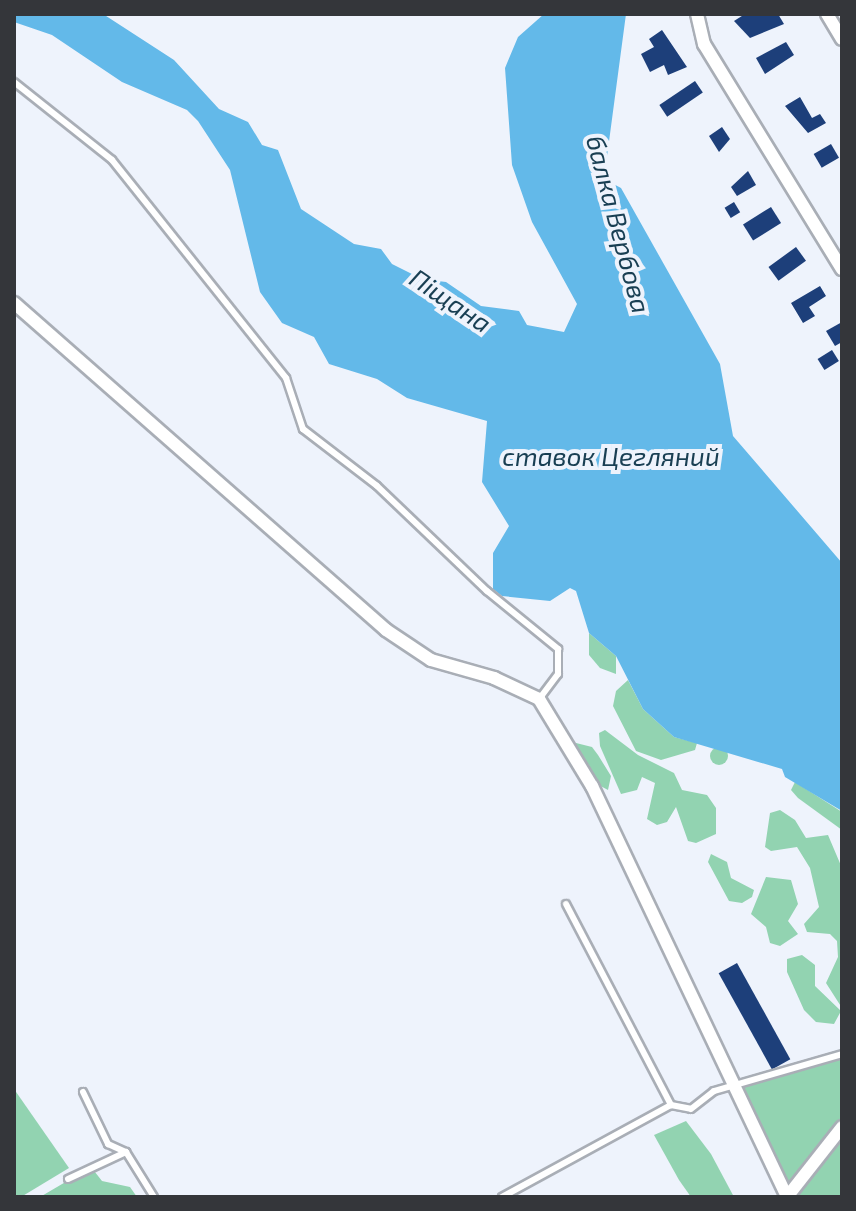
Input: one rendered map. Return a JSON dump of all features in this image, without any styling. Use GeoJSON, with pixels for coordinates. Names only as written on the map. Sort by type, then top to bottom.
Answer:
{"type":"FeatureCollection","features":[{"type":"Feature","properties":{"kind":"street"},"geometry":{"type":"LineString","coordinates":[[697,14],[704,44],[842,269]]}},
{"type":"Feature","properties":{"kind":"street"},"geometry":{"type":"LineString","coordinates":[[827,14],[842,39]]}},
{"type":"Feature","properties":{"kind":"street"},"geometry":{"type":"LineString","coordinates":[[14,303],[386,630],[431,660],[494,678],[539,699],[592,786],[787,1196],[842,1127]]}},
{"type":"Feature","properties":{"kind":"lane"},"geometry":{"type":"LineString","coordinates":[[14,82],[112,160],[286,378],[303,429],[377,486],[487,591],[558,649],[558,674],[539,699]]}},
{"type":"Feature","properties":{"kind":"lane"},"geometry":{"type":"LineString","coordinates":[[566,904],[671,1105]]}},
{"type":"Feature","properties":{"kind":"lane"},"geometry":{"type":"LineString","coordinates":[[502,1197],[671,1105],[691,1109],[714,1091],[842,1054]]}},
{"type":"Feature","properties":{"kind":"lane"},"geometry":{"type":"LineString","coordinates":[[83,1092],[108,1144],[126,1152],[154,1197]]}},
{"type":"Feature","properties":{"kind":"lane"},"geometry":{"type":"LineString","coordinates":[[68,1179],[126,1152]]}},
{"type":"Feature","properties":{"kind":"green space"},"geometry":{"type":"Polygon","coordinates":[[[589,633],[616,656],[616,674],[600,668],[589,655],[589,633]]]}},
{"type":"Feature","properties":{"kind":"green space"},"geometry":{"type":"Polygon","coordinates":[[[628,680],[643,709],[674,737],[697,743],[695,750],[661,760],[636,751],[613,706],[616,691],[628,680]]]}},
{"type":"Feature","properties":{"kind":"green space"},"geometry":{"type":"Polygon","coordinates":[[[605,730],[638,755],[674,773],[682,790],[707,795],[716,808],[716,834],[696,843],[688,841],[676,807],[667,822],[657,825],[647,819],[655,783],[642,777],[637,790],[621,794],[600,746],[599,733],[605,730]]]}},
{"type":"Feature","properties":{"kind":"green space"},"geometry":{"type":"Polygon","coordinates":[[[576,743],[592,747],[598,755],[611,776],[608,790],[593,782],[589,765],[574,750],[576,743]]]}},
{"type":"Feature","properties":{"kind":"green space"},"geometry":{"type":"Polygon","coordinates":[[[719,747],[728,756],[719,765],[710,756],[719,747]]]}},
{"type":"Feature","properties":{"kind":"green space"},"geometry":{"type":"Polygon","coordinates":[[[795,782],[842,812],[842,830],[798,798],[791,790],[795,782]]]}},
{"type":"Feature","properties":{"kind":"green space"},"geometry":{"type":"Polygon","coordinates":[[[780,810],[795,820],[806,838],[828,835],[842,868],[842,1008],[826,983],[838,957],[837,941],[830,934],[807,932],[804,924],[819,907],[810,868],[797,847],[771,851],[765,847],[770,813],[780,810]]]}},
{"type":"Feature","properties":{"kind":"green space"},"geometry":{"type":"Polygon","coordinates":[[[711,854],[727,862],[731,878],[754,890],[752,897],[742,903],[729,901],[708,862],[711,854]]]}},
{"type":"Feature","properties":{"kind":"green space"},"geometry":{"type":"Polygon","coordinates":[[[766,877],[791,880],[798,904],[788,921],[798,934],[780,946],[770,943],[766,927],[751,914],[766,877]]]}},
{"type":"Feature","properties":{"kind":"green space"},"geometry":{"type":"Polygon","coordinates":[[[802,955],[815,965],[815,986],[841,1011],[834,1024],[816,1022],[804,1010],[787,972],[787,959],[802,955]]]}},
{"type":"Feature","properties":{"kind":"green space"},"geometry":{"type":"Polygon","coordinates":[[[842,1054],[842,1197],[788,1197],[736,1087],[842,1054]]]}},
{"type":"Feature","properties":{"kind":"green space"},"geometry":{"type":"Polygon","coordinates":[[[14,1089],[69,1168],[21,1197],[14,1197],[14,1089]]]}},
{"type":"Feature","properties":{"kind":"green space"},"geometry":{"type":"Polygon","coordinates":[[[686,1121],[711,1154],[734,1197],[691,1197],[679,1180],[654,1135],[686,1121]]]}},
{"type":"Feature","properties":{"kind":"green space"},"geometry":{"type":"Polygon","coordinates":[[[91,1167],[102,1181],[130,1187],[137,1197],[40,1197],[91,1167]]]}},
{"type":"Feature","properties":{"kind":"water","name":"ставок Цегляний"},"geometry":{"type":"Polygon","coordinates":[[[14,14],[103,14],[174,60],[219,109],[248,122],[262,145],[278,150],[301,209],[354,244],[381,249],[392,264],[422,279],[446,282],[481,306],[519,311],[527,325],[564,332],[577,304],[532,222],[512,165],[505,68],[518,37],[544,14],[626,14],[604,179],[621,188],[720,364],[733,436],[842,563],[842,811],[785,777],[782,769],[674,737],[643,709],[616,656],[589,633],[576,591],[570,588],[550,601],[502,596],[493,589],[493,553],[509,526],[482,482],[487,421],[407,398],[377,379],[329,364],[314,337],[282,323],[260,292],[230,170],[198,121],[187,110],[122,82],[52,35],[14,22],[14,14]]]}},
{"type":"Feature","properties":{"kind":"building"},"geometry":{"type":"Polygon","coordinates":[[[745,14],[778,14],[784,24],[750,38],[734,21],[745,14]]]}},
{"type":"Feature","properties":{"kind":"building"},"geometry":{"type":"Polygon","coordinates":[[[662,30],[687,67],[668,75],[664,65],[650,72],[641,54],[654,47],[649,39],[662,30]]]}},
{"type":"Feature","properties":{"kind":"building"},"geometry":{"type":"Polygon","coordinates":[[[786,42],[794,55],[765,74],[756,58],[786,42]]]}},
{"type":"Feature","properties":{"kind":"building"},"geometry":{"type":"Polygon","coordinates":[[[695,81],[703,93],[667,117],[659,105],[695,81]]]}},
{"type":"Feature","properties":{"kind":"building"},"geometry":{"type":"Polygon","coordinates":[[[800,97],[812,118],[820,114],[826,123],[808,133],[785,106],[800,97]]]}},
{"type":"Feature","properties":{"kind":"building"},"geometry":{"type":"Polygon","coordinates":[[[722,127],[730,139],[719,152],[709,136],[722,127]]]}},
{"type":"Feature","properties":{"kind":"building"},"geometry":{"type":"Polygon","coordinates":[[[831,144],[839,158],[822,168],[814,154],[831,144]]]}},
{"type":"Feature","properties":{"kind":"building"},"geometry":{"type":"Polygon","coordinates":[[[748,171],[756,185],[737,196],[731,187],[748,171]]]}},
{"type":"Feature","properties":{"kind":"building"},"geometry":{"type":"Polygon","coordinates":[[[734,202],[740,212],[731,218],[725,208],[734,202]]]}},
{"type":"Feature","properties":{"kind":"building"},"geometry":{"type":"Polygon","coordinates":[[[771,207],[781,223],[753,241],[743,224],[771,207]]]}},
{"type":"Feature","properties":{"kind":"building"},"geometry":{"type":"Polygon","coordinates":[[[796,247],[806,261],[778,281],[768,267],[796,247]]]}},
{"type":"Feature","properties":{"kind":"building"},"geometry":{"type":"Polygon","coordinates":[[[820,286],[826,296],[809,307],[815,316],[803,323],[791,303],[820,286]]]}},
{"type":"Feature","properties":{"kind":"building"},"geometry":{"type":"Polygon","coordinates":[[[842,322],[842,342],[835,346],[826,331],[842,322]]]}},
{"type":"Feature","properties":{"kind":"building"},"geometry":{"type":"Polygon","coordinates":[[[832,350],[839,361],[824,370],[818,359],[832,350]]]}},
{"type":"Feature","properties":{"kind":"building"},"geometry":{"type":"Polygon","coordinates":[[[737,963],[790,1059],[772,1069],[719,973],[737,963]]]}},
{"type":"Feature","properties":{"kind":"water label","name":"балка Вербова"},"geometry":{"type":"Point","coordinates":[619,224]}},
{"type":"Feature","properties":{"kind":"water label","name":"Піщана"},"geometry":{"type":"Point","coordinates":[451,300]}}]}
